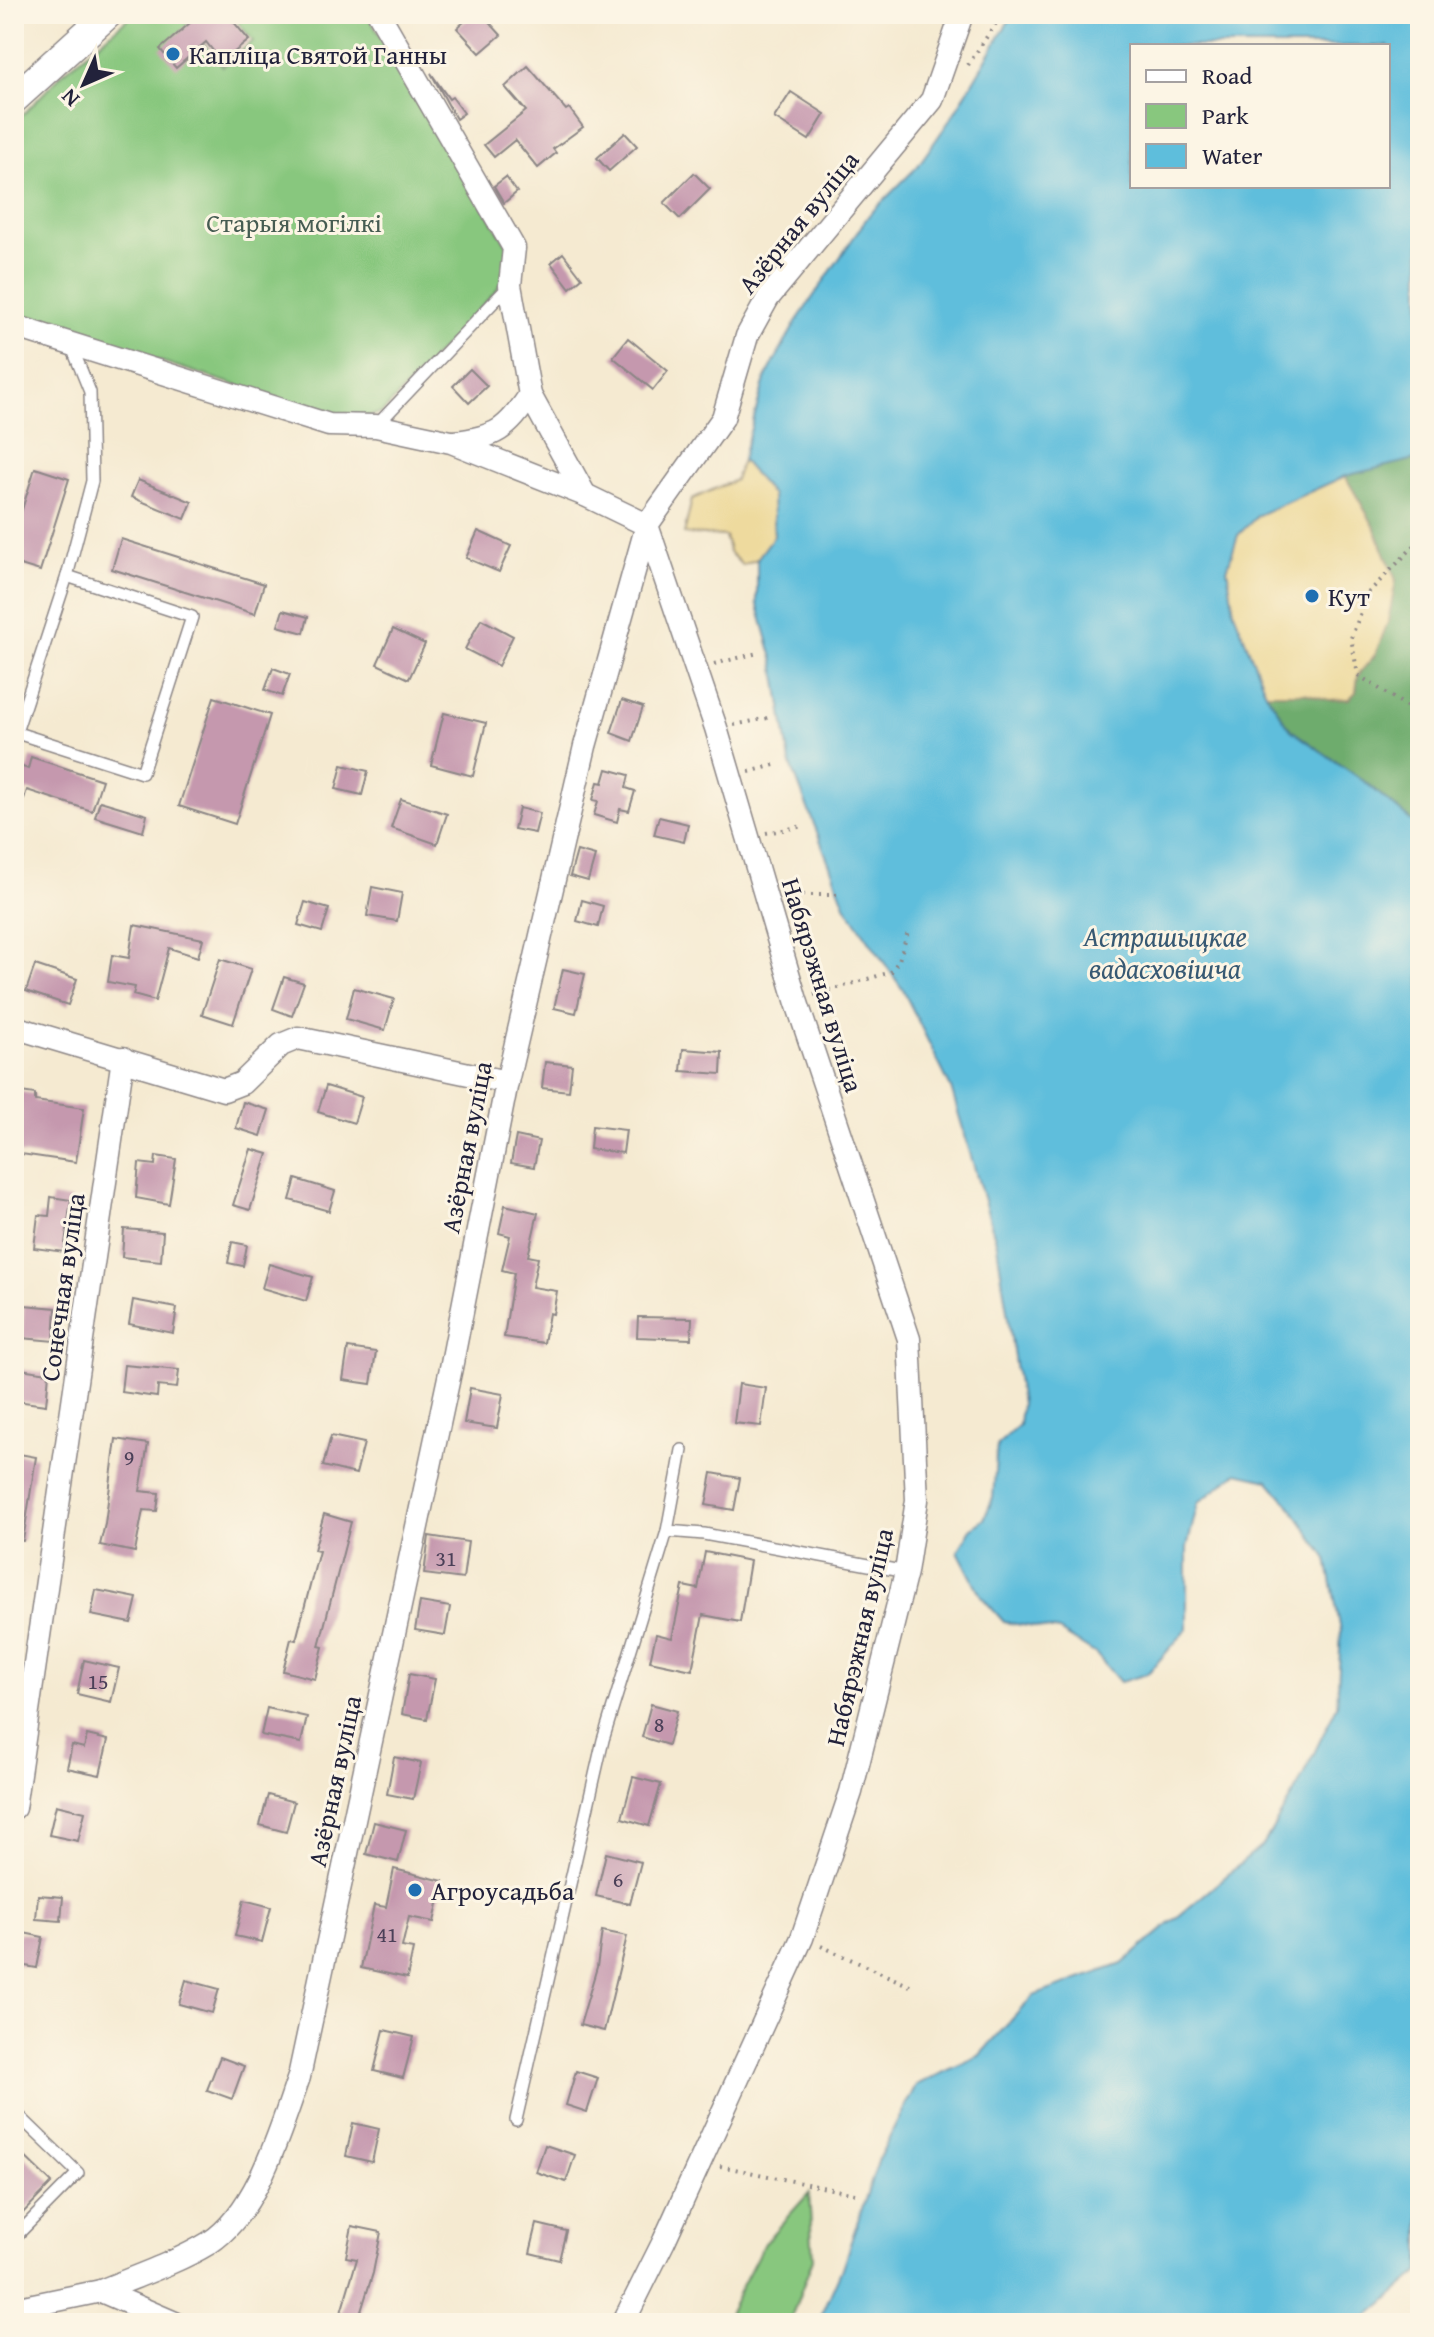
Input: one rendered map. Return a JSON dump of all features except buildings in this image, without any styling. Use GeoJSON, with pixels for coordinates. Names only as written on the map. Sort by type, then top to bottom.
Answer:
{"type":"FeatureCollection","features":[{"type":"Feature","properties":{"kind":"street"},"geometry":{"type":"LineString","coordinates":[[14,99],[108,14]]}},
{"type":"Feature","properties":{"kind":"street"},"geometry":{"type":"LineString","coordinates":[[379,14],[509,236],[514,248],[510,285],[530,395],[585,495]]}},
{"type":"Feature","properties":{"kind":"street","name":"Азёрная вуліца"},"geometry":{"type":"LineString","coordinates":[[101,2291],[210,2242],[242,2209],[267,2164],[299,2077],[451,1368],[507,1082],[585,746],[647,525],[723,418],[747,336],[768,298],[932,100],[962,14]]}},
{"type":"Feature","properties":{"kind":"street"},"geometry":{"type":"LineString","coordinates":[[14,326],[329,425],[376,426],[451,442],[585,495],[647,525]]}},
{"type":"Feature","properties":{"kind":"street"},"geometry":{"type":"LineString","coordinates":[[451,442],[483,439],[502,431],[516,417],[530,395]]}},
{"type":"Feature","properties":{"kind":"street","name":"Набярэжная вуліца"},"geometry":{"type":"LineString","coordinates":[[623,2323],[701,2162],[802,1938],[851,1792],[906,1572],[917,1500],[909,1339],[796,1000],[732,777],[647,525]]}},
{"type":"Feature","properties":{"kind":"street"},"geometry":{"type":"LineString","coordinates":[[14,1027],[224,1090],[242,1083],[281,1045],[298,1038],[507,1082]]}},
{"type":"Feature","properties":{"kind":"street","name":"Сонечная вуліца"},"geometry":{"type":"LineString","coordinates":[[14,1808],[123,1058]]}},
{"type":"Feature","properties":{"kind":"street"},"geometry":{"type":"LineString","coordinates":[[14,2309],[101,2291],[175,2323]]}},
{"type":"Feature","properties":{"kind":"lane"},"geometry":{"type":"LineString","coordinates":[[376,426],[510,285]]}},
{"type":"Feature","properties":{"kind":"lane"},"geometry":{"type":"LineString","coordinates":[[67,576],[192,617],[142,773],[15,732],[67,576],[92,481],[90,392],[71,345]]}},
{"type":"Feature","properties":{"kind":"lane"},"geometry":{"type":"LineString","coordinates":[[516,2120],[603,1740],[667,1531],[682,1450]]}},
{"type":"Feature","properties":{"kind":"lane"},"geometry":{"type":"LineString","coordinates":[[667,1531],[704,1534],[906,1572]]}},
{"type":"Feature","properties":{"kind":"lane"},"geometry":{"type":"LineString","coordinates":[[14,2111],[78,2173],[14,2238]]}},
{"type":"Feature","properties":{"kind":"path"},"geometry":{"type":"LineString","coordinates":[[1420,540],[1369,592],[1351,638],[1358,675],[1420,715]]}},
{"type":"Feature","properties":{"kind":"path"},"geometry":{"type":"LineString","coordinates":[[697,671],[727,659],[758,653]]}},
{"type":"Feature","properties":{"kind":"path"},"geometry":{"type":"LineString","coordinates":[[716,728],[768,718]]}},
{"type":"Feature","properties":{"kind":"path"},"geometry":{"type":"LineString","coordinates":[[732,777],[778,764]]}},
{"type":"Feature","properties":{"kind":"path"},"geometry":{"type":"LineString","coordinates":[[748,837],[804,826]]}},
{"type":"Feature","properties":{"kind":"path"},"geometry":{"type":"LineString","coordinates":[[764,895],[838,895]]}},
{"type":"Feature","properties":{"kind":"path"},"geometry":{"type":"LineString","coordinates":[[796,1000],[891,972],[899,960],[908,932]]}},
{"type":"Feature","properties":{"kind":"path"},"geometry":{"type":"LineString","coordinates":[[802,1938],[910,1986]]}},
{"type":"Feature","properties":{"kind":"path"},"geometry":{"type":"LineString","coordinates":[[701,2162],[855,2194]]}},
{"type":"Feature","properties":{"kind":"green space","name":"Старыя могілкі"},"geometry":{"type":"Polygon","coordinates":[[[133,14],[179,14],[223,66],[253,41],[231,14],[367,14],[509,248],[509,269],[497,290],[382,413],[349,421],[14,315],[14,124],[63,73],[133,14]]]}},
{"type":"Feature","properties":{"kind":"green space"},"geometry":{"type":"Polygon","coordinates":[[[1420,457],[1420,828],[1365,782],[1291,730],[1266,693],[1305,693],[1330,700],[1356,692],[1358,675],[1375,655],[1396,580],[1374,526],[1345,476],[1420,457]]]}},
{"type":"Feature","properties":{"kind":"green space"},"geometry":{"type":"Polygon","coordinates":[[[809,2193],[813,2259],[789,2323],[723,2323],[764,2243],[809,2193]]]}},
{"type":"Feature","properties":{"kind":"sand"},"geometry":{"type":"Polygon","coordinates":[[[742,460],[772,495],[774,536],[757,559],[742,565],[729,552],[725,536],[684,534],[692,499],[735,480],[742,460]]]}},
{"type":"Feature","properties":{"kind":"sand","name":"Кут"},"geometry":{"type":"Polygon","coordinates":[[[1345,476],[1374,526],[1396,580],[1388,622],[1375,655],[1358,675],[1356,692],[1349,699],[1329,700],[1305,693],[1266,693],[1234,612],[1227,569],[1238,535],[1258,515],[1345,476]]]}},
{"type":"Feature","properties":{"kind":"water","name":"Астрашыцкае вадасховішча"},"geometry":{"type":"Polygon","coordinates":[[[1013,14],[1420,14],[1420,458],[1345,476],[1258,515],[1238,535],[1227,569],[1234,612],[1266,693],[1291,730],[1365,782],[1420,828],[1420,2272],[1360,2323],[818,2323],[841,2271],[879,2158],[916,2085],[979,2056],[1033,1996],[1122,1964],[1264,1844],[1299,1784],[1337,1706],[1341,1631],[1327,1559],[1268,1480],[1237,1473],[1198,1503],[1187,1547],[1187,1629],[1147,1674],[1120,1682],[1096,1654],[1059,1631],[1004,1622],[981,1596],[958,1551],[971,1529],[984,1519],[993,1498],[997,1445],[1019,1425],[1021,1404],[997,1245],[951,1088],[903,990],[846,907],[790,762],[774,662],[757,602],[757,559],[774,536],[772,495],[742,460],[765,379],[796,322],[869,215],[917,167],[952,117],[1013,14]]]}},
{"type":"Feature","properties":{"kind":"place","name":"Капліца Святой Ганны"},"geometry":{"type":"Point","coordinates":[173,54]}},
{"type":"Feature","properties":{"kind":"place","name":"Кут"},"geometry":{"type":"Point","coordinates":[1312,596]}},
{"type":"Feature","properties":{"kind":"place","name":"Агроусадьба"},"geometry":{"type":"Point","coordinates":[415,1890]}}]}
